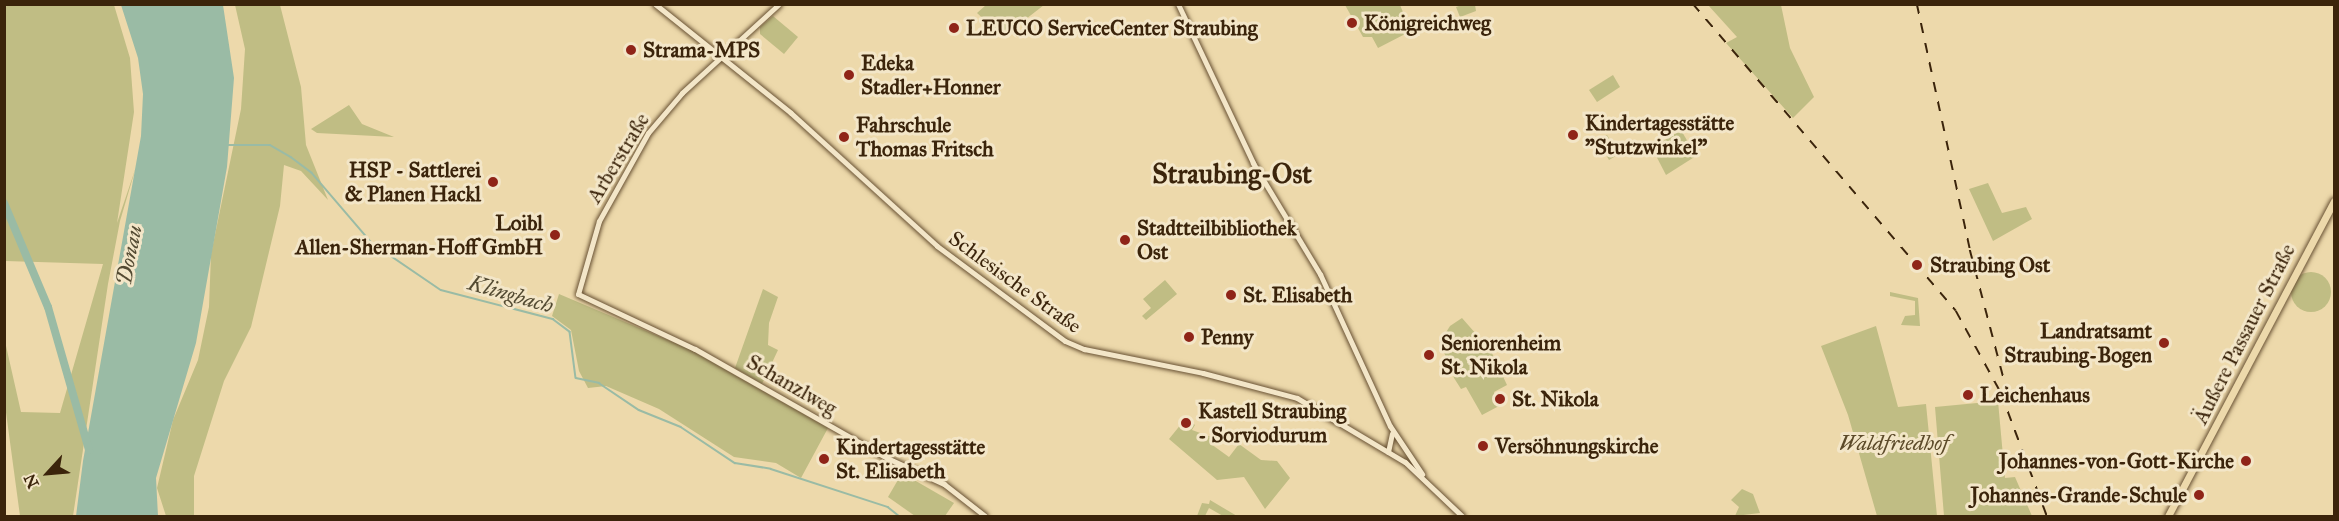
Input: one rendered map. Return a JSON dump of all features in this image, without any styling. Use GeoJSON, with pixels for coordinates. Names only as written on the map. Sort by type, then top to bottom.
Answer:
{"type":"FeatureCollection","features":[{"type":"Feature","properties":{"kind":"main road","name":"Äußere Passauer Straße"},"geometry":{"type":"LineString","coordinates":[[2168,516],[2334,201]]}},
{"type":"Feature","properties":{"kind":"street","name":"Schlesische Straße"},"geometry":{"type":"LineString","coordinates":[[655,4],[810,129],[930,240],[1065,341],[1084,349],[1288,394],[1325,412],[1388,452],[1426,481]]}},
{"type":"Feature","properties":{"kind":"street","name":"Arberstraße"},"geometry":{"type":"LineString","coordinates":[[578,294],[596,228],[625,169],[668,109],[719,57],[779,4]]}},
{"type":"Feature","properties":{"kind":"street"},"geometry":{"type":"LineString","coordinates":[[1178,4],[1252,164],[1320,274],[1390,426],[1394,438],[1388,452]]}},
{"type":"Feature","properties":{"kind":"street","name":"Schanzlweg"},"geometry":{"type":"LineString","coordinates":[[578,294],[688,345],[887,458],[944,484],[985,516]]}},
{"type":"Feature","properties":{"kind":"street"},"geometry":{"type":"LineString","coordinates":[[1390,426],[1426,481],[1462,516]]}},
{"type":"Feature","properties":{"kind":"green space"},"geometry":{"type":"Polygon","coordinates":[[[10,4],[114,5],[130,58],[134,112],[117,223],[136,167],[120,221],[108,284],[73,516],[20,516],[5,405],[4,337],[21,412],[60,413],[103,264],[5,261],[5,7],[10,4]]]}},
{"type":"Feature","properties":{"kind":"green space"},"geometry":{"type":"Polygon","coordinates":[[[235,5],[280,5],[301,87],[306,145],[328,200],[301,171],[284,165],[280,206],[251,327],[224,381],[194,476],[194,516],[166,516],[157,488],[173,420],[198,360],[209,307],[211,254],[241,109],[245,49],[235,5]]]}},
{"type":"Feature","properties":{"kind":"green space"},"geometry":{"type":"Polygon","coordinates":[[[986,5],[1044,5],[1003,37],[977,13],[986,5]]]}},
{"type":"Feature","properties":{"kind":"green space"},"geometry":{"type":"Polygon","coordinates":[[[1345,5],[1400,5],[1411,31],[1378,48],[1372,37],[1363,37],[1345,5]]]}},
{"type":"Feature","properties":{"kind":"green space"},"geometry":{"type":"Polygon","coordinates":[[[1475,5],[1476,11],[1460,17],[1456,7],[1475,5]]]}},
{"type":"Feature","properties":{"kind":"green space"},"geometry":{"type":"Polygon","coordinates":[[[1708,5],[1781,5],[1790,48],[1814,97],[1793,118],[1726,43],[1737,37],[1708,5]]]}},
{"type":"Feature","properties":{"kind":"green space"},"geometry":{"type":"Polygon","coordinates":[[[773,16],[798,37],[784,54],[760,34],[760,27],[773,16]]]}},
{"type":"Feature","properties":{"kind":"green space"},"geometry":{"type":"Polygon","coordinates":[[[1613,75],[1620,87],[1597,102],[1589,90],[1613,75]]]}},
{"type":"Feature","properties":{"kind":"green space"},"geometry":{"type":"Polygon","coordinates":[[[349,105],[362,124],[394,137],[317,133],[311,129],[349,105]]]}},
{"type":"Feature","properties":{"kind":"green space"},"geometry":{"type":"Polygon","coordinates":[[[1681,130],[1696,156],[1666,175],[1652,148],[1681,130]]]}},
{"type":"Feature","properties":{"kind":"green space"},"geometry":{"type":"Polygon","coordinates":[[[1607,135],[1619,154],[1609,160],[1598,141],[1607,135]]]}},
{"type":"Feature","properties":{"kind":"green space"},"geometry":{"type":"Polygon","coordinates":[[[1988,183],[2002,213],[2026,207],[2032,219],[1993,241],[1969,189],[1988,183]]]}},
{"type":"Feature","properties":{"kind":"green space"},"geometry":{"type":"Polygon","coordinates":[[[2311,272],[2325,278],[2331,292],[2325,306],[2311,312],[2297,306],[2291,292],[2297,278],[2311,272]]]}},
{"type":"Feature","properties":{"kind":"green space"},"geometry":{"type":"Polygon","coordinates":[[[1165,280],[1177,294],[1146,320],[1142,316],[1151,308],[1143,299],[1165,280]]]}},
{"type":"Feature","properties":{"kind":"green space"},"geometry":{"type":"Polygon","coordinates":[[[763,289],[778,297],[769,323],[768,345],[778,350],[762,384],[735,368],[763,289]]]}},
{"type":"Feature","properties":{"kind":"green space"},"geometry":{"type":"Polygon","coordinates":[[[1890,292],[1918,298],[1920,326],[1901,325],[1905,316],[1915,315],[1915,301],[1890,296],[1890,292]]]}},
{"type":"Feature","properties":{"kind":"green space"},"geometry":{"type":"Polygon","coordinates":[[[559,294],[689,349],[828,428],[801,478],[776,463],[734,457],[659,409],[606,386],[588,388],[579,371],[571,330],[552,316],[559,294]]]}},
{"type":"Feature","properties":{"kind":"green space"},"geometry":{"type":"Polygon","coordinates":[[[1462,318],[1491,351],[1507,385],[1494,392],[1499,406],[1482,415],[1466,387],[1461,389],[1454,378],[1440,342],[1450,326],[1462,318]]]}},
{"type":"Feature","properties":{"kind":"green space","name":"Waldfriedhof"},"geometry":{"type":"Polygon","coordinates":[[[1876,326],[1898,407],[1926,404],[1937,516],[1877,516],[1848,415],[1821,346],[1876,326]]]}},
{"type":"Feature","properties":{"kind":"green space"},"geometry":{"type":"Polygon","coordinates":[[[1998,401],[2005,478],[2015,477],[2032,516],[1944,516],[1935,407],[1998,401]]]}},
{"type":"Feature","properties":{"kind":"green space"},"geometry":{"type":"Polygon","coordinates":[[[1186,418],[1195,425],[1192,430],[1214,438],[1211,444],[1229,457],[1239,444],[1261,460],[1277,461],[1290,478],[1265,509],[1244,477],[1217,480],[1169,439],[1186,418]]]}},
{"type":"Feature","properties":{"kind":"green space"},"geometry":{"type":"Polygon","coordinates":[[[902,473],[954,503],[945,516],[915,516],[888,497],[902,473]]]}},
{"type":"Feature","properties":{"kind":"green space"},"geometry":{"type":"Polygon","coordinates":[[[1742,489],[1753,494],[1760,513],[1735,516],[1739,507],[1731,500],[1742,489]]]}},
{"type":"Feature","properties":{"kind":"green space"},"geometry":{"type":"Polygon","coordinates":[[[1210,500],[1237,516],[1223,516],[1209,508],[1205,516],[1197,516],[1202,503],[1209,504],[1210,500]]]}},
{"type":"Feature","properties":{"kind":"water","name":"Donau"},"geometry":{"type":"Polygon","coordinates":[[[121,5],[223,5],[234,78],[227,167],[196,343],[156,478],[158,516],[76,516],[83,461],[141,136],[143,94],[138,58],[121,5]]]}},
{"type":"Feature","properties":{"kind":"waterway","name":"Klingbach"},"geometry":{"type":"LineString","coordinates":[[227,145],[270,145],[291,157],[312,173],[372,243],[441,290],[553,319],[570,332],[576,378],[599,383],[639,410],[681,427],[735,463],[771,469],[888,507],[899,516]]}},
{"type":"Feature","properties":{"kind":"waterway"},"geometry":{"type":"LineString","coordinates":[[4,203],[48,307],[89,450]]}},
{"type":"Feature","properties":{"kind":"railway"},"geometry":{"type":"LineString","coordinates":[[1693,4],[1956,311],[2001,393],[2047,516]]}},
{"type":"Feature","properties":{"kind":"railway"},"geometry":{"type":"LineString","coordinates":[[1917,4],[1970,250],[2006,387]]}},
{"type":"Feature","properties":{"kind":"place","name":"Königreichweg"},"geometry":{"type":"Point","coordinates":[1352,23]}},
{"type":"Feature","properties":{"kind":"place","name":"LEUCO ServiceCenter Straubing"},"geometry":{"type":"Point","coordinates":[954,28]}},
{"type":"Feature","properties":{"kind":"place","name":"Strama-MPS"},"geometry":{"type":"Point","coordinates":[631,50]}},
{"type":"Feature","properties":{"kind":"place","name":"Edeka Stadler+Honner"},"geometry":{"type":"Point","coordinates":[849,75]}},
{"type":"Feature","properties":{"kind":"place","name":"Kindertagesstätte \"Stutzwinkel\""},"geometry":{"type":"Point","coordinates":[1573,135]}},
{"type":"Feature","properties":{"kind":"place","name":"Fahrschule Thomas Fritsch"},"geometry":{"type":"Point","coordinates":[844,137]}},
{"type":"Feature","properties":{"kind":"place","name":"HSP - Sattlerei & Planen Hackl"},"geometry":{"type":"Point","coordinates":[493,182]}},
{"type":"Feature","properties":{"kind":"place","name":"Loibl Allen-Sherman-Hoff GmbH"},"geometry":{"type":"Point","coordinates":[555,235]}},
{"type":"Feature","properties":{"kind":"place","name":"Stadtteilbibliothek Ost"},"geometry":{"type":"Point","coordinates":[1125,240]}},
{"type":"Feature","properties":{"kind":"place","name":"Straubing Ost"},"geometry":{"type":"Point","coordinates":[1917,265]}},
{"type":"Feature","properties":{"kind":"place","name":"St. Elisabeth"},"geometry":{"type":"Point","coordinates":[1231,295]}},
{"type":"Feature","properties":{"kind":"place","name":"Penny"},"geometry":{"type":"Point","coordinates":[1189,337]}},
{"type":"Feature","properties":{"kind":"place","name":"Landratsamt Straubing-Bogen"},"geometry":{"type":"Point","coordinates":[2164,343]}},
{"type":"Feature","properties":{"kind":"place","name":"Seniorenheim St. Nikola"},"geometry":{"type":"Point","coordinates":[1429,355]}},
{"type":"Feature","properties":{"kind":"place","name":"Leichenhaus"},"geometry":{"type":"Point","coordinates":[1968,395]}},
{"type":"Feature","properties":{"kind":"place","name":"St. Nikola"},"geometry":{"type":"Point","coordinates":[1500,399]}},
{"type":"Feature","properties":{"kind":"place","name":"Kastell Straubing - Sorviodurum"},"geometry":{"type":"Point","coordinates":[1186,423]}},
{"type":"Feature","properties":{"kind":"place","name":"Versöhnungskirche"},"geometry":{"type":"Point","coordinates":[1483,446]}},
{"type":"Feature","properties":{"kind":"place","name":"Kindertagesstätte St. Elisabeth"},"geometry":{"type":"Point","coordinates":[824,459]}},
{"type":"Feature","properties":{"kind":"place","name":"Johannes-von-Gott-Kirche"},"geometry":{"type":"Point","coordinates":[2246,461]}},
{"type":"Feature","properties":{"kind":"place","name":"Johannes-Grande-Schule"},"geometry":{"type":"Point","coordinates":[2199,495]}},
{"type":"Feature","properties":{"kind":"district","name":"Straubing-Ost"},"geometry":{"type":"Point","coordinates":[1232,174]}}]}
